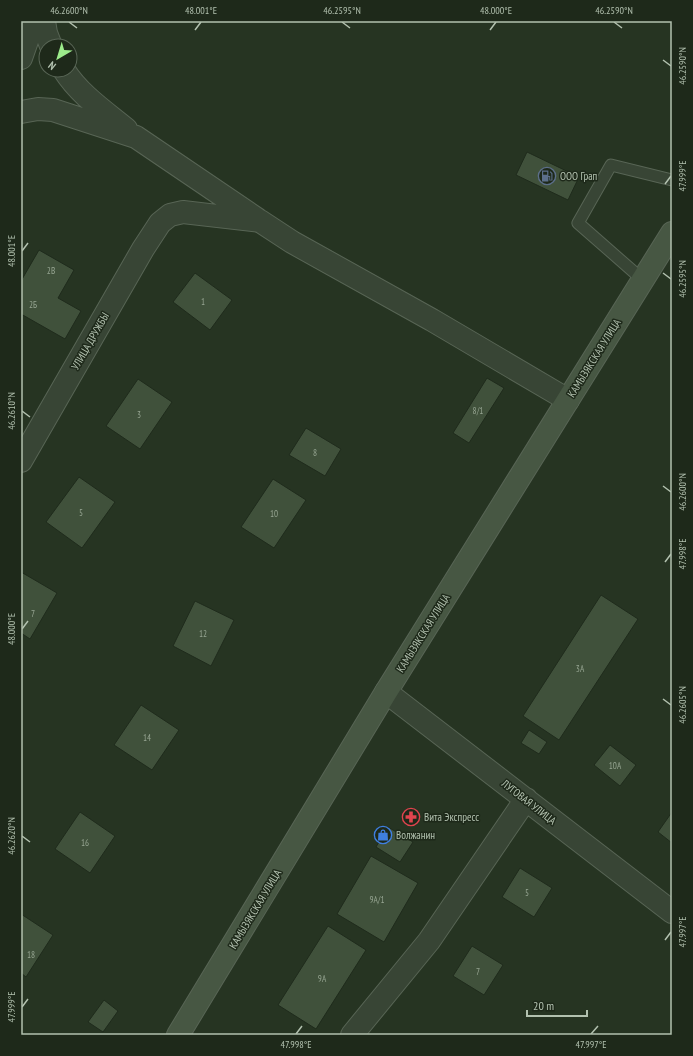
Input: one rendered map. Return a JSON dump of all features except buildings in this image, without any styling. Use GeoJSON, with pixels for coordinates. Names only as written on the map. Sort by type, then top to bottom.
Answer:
{"type":"FeatureCollection","features":[{"type":"Feature","properties":{"kind":"main road","name":"КАМЫЗЯКСКАЯ УЛИЦА"},"geometry":{"type":"LineString","coordinates":[[178,1035],[386,692],[672,233]]}},
{"type":"Feature","properties":{"kind":"street"},"geometry":{"type":"LineString","coordinates":[[21,58],[33,21]]}},
{"type":"Feature","properties":{"kind":"street"},"geometry":{"type":"LineString","coordinates":[[44,21],[48,38]]}},
{"type":"Feature","properties":{"kind":"street"},"geometry":{"type":"LineString","coordinates":[[69,78],[83,94],[136,137],[292,242],[432,320],[568,400]]}},
{"type":"Feature","properties":{"kind":"street"},"geometry":{"type":"LineString","coordinates":[[21,112],[38,109],[53,110],[136,137]]}},
{"type":"Feature","properties":{"kind":"street","name":"УЛИЦА ДРУЖБЫ"},"geometry":{"type":"LineString","coordinates":[[21,461],[143,249],[160,223],[170,215],[183,212],[260,221]]}},
{"type":"Feature","properties":{"kind":"street","name":"ЛУГОВАЯ УЛИЦА"},"geometry":{"type":"LineString","coordinates":[[386,692],[672,912]]}},
{"type":"Feature","properties":{"kind":"street"},"geometry":{"type":"LineString","coordinates":[[352,1035],[429,941],[526,799]]}},
{"type":"Feature","properties":{"kind":"lane"},"geometry":{"type":"LineString","coordinates":[[643,280],[578,223],[611,165],[672,180]]}},
{"type":"Feature","properties":{"kind":"place","name":"ООО Грап"},"geometry":{"type":"Point","coordinates":[547,176]}},
{"type":"Feature","properties":{"kind":"place","name":"Вита Экспресс"},"geometry":{"type":"Point","coordinates":[411,817]}},
{"type":"Feature","properties":{"kind":"place","name":"Волжанин"},"geometry":{"type":"Point","coordinates":[383,835]}}]}
